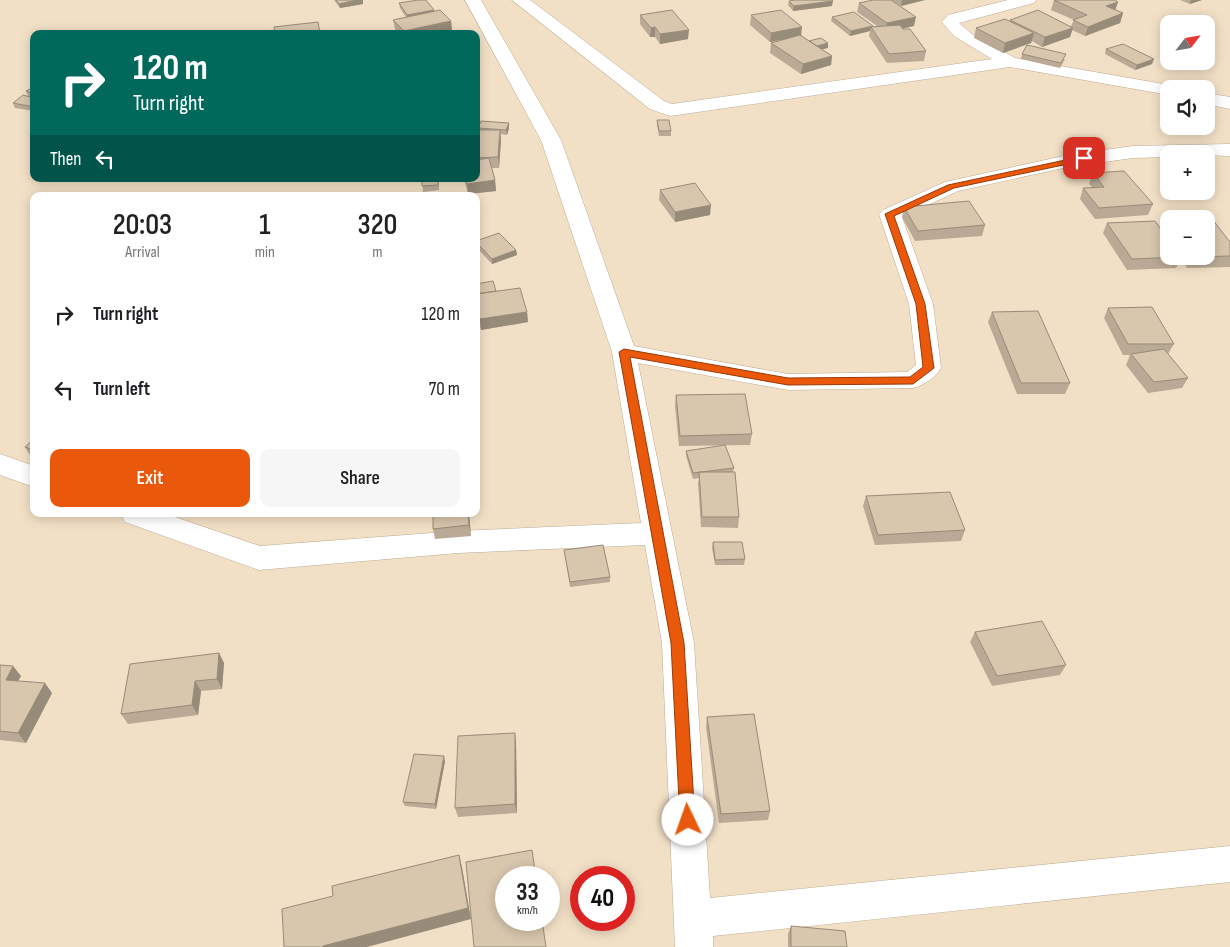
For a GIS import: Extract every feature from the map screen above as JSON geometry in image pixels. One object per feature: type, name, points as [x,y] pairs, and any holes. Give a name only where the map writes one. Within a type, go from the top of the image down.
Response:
[{"type":"street","points":[[473,0],[551,140],[624,352],[678,643],[693,933],[1230,864]]},
{"type":"street","points":[[520,0],[657,105],[670,110],[1010,62],[1083,73],[1160,88]]},
{"type":"street","points":[[1010,62],[960,33],[952,27],[950,22],[954,18],[1028,0]]},
{"type":"street","points":[[1215,100],[1230,103]]},
{"type":"street","points":[[624,352],[788,382],[913,380],[929,368],[920,304],[890,214],[952,186],[1068,160],[1133,152],[1230,150]]},
{"type":"street","points":[[0,464],[30,475]]},
{"type":"street","points":[[143,517],[259,558],[458,542],[657,533]]},
{"type":"building","points":[[336,0],[357,0],[339,4]]},
{"type":"building","points":[[426,0],[434,10],[407,15],[399,3]]},
{"type":"building","points":[[873,0],[891,0],[916,17],[887,23],[859,3]]},
{"type":"building","points":[[1054,0],[1115,0],[1118,2],[1106,6],[1123,13],[1088,27],[1073,20],[1087,15]]},
{"type":"building","points":[[789,1],[833,1],[794,6]]},
{"type":"building","points":[[440,10],[451,21],[403,30],[393,20]]},
{"type":"building","points":[[672,10],[689,30],[660,34],[655,27],[651,28],[640,15]]},
{"type":"building","points":[[781,10],[802,27],[771,33],[751,15]]},
{"type":"building","points":[[1038,10],[1073,28],[1045,37],[1010,20]]},
{"type":"building","points":[[854,12],[873,26],[851,31],[832,17]]},
{"type":"building","points":[[1005,19],[1034,33],[1005,43],[976,28]]},
{"type":"building","points":[[318,22],[319,30],[274,30],[274,27]]},
{"type":"building","points":[[900,25],[903,29],[910,29],[926,51],[889,54],[871,27]]},
{"type":"building","points":[[800,35],[832,56],[803,64],[771,43]]},
{"type":"building","points":[[821,38],[828,43],[817,46],[809,41]]},
{"type":"building","points":[[1123,44],[1154,59],[1137,65],[1106,49]]},
{"type":"building","points":[[1027,45],[1066,54],[1061,63],[1022,54]]},
{"type":"building","points":[[23,95],[30,97],[30,106],[13,103]]},
{"type":"building","points":[[657,120],[669,120],[671,131],[659,131]]},
{"type":"building","points":[[481,121],[509,123],[506,130],[480,128]]},
{"type":"building","points":[[480,130],[500,130],[498,157],[480,158]]},
{"type":"building","points":[[489,158],[495,180],[467,184],[466,182],[480,182],[480,159]]},
{"type":"building","points":[[1124,171],[1153,204],[1099,208],[1083,188],[1104,187],[1093,173]]},
{"type":"building","points":[[422,182],[438,182],[438,185],[422,186]]},
{"type":"building","points":[[695,183],[711,205],[675,212],[660,190]]},
{"type":"building","points":[[969,201],[985,225],[918,231],[904,207]]},
{"type":"building","points":[[1155,221],[1160,228],[1160,258],[1132,259],[1107,223]]},
{"type":"building","points":[[1215,223],[1230,242],[1230,256],[1215,256]]},
{"type":"building","points":[[499,233],[516,250],[492,259],[480,246],[480,240]]},
{"type":"building","points":[[493,281],[496,291],[480,293],[480,283]]},
{"type":"building","points":[[520,288],[527,312],[480,319],[480,293]]},
{"type":"building","points":[[1152,307],[1174,344],[1128,344],[1108,308]]},
{"type":"building","points":[[1038,311],[1070,383],[1021,383],[992,312]]},
{"type":"building","points":[[1164,349],[1188,378],[1154,382],[1131,354]]},
{"type":"building","points":[[745,394],[752,434],[680,436],[676,395]]},
{"type":"building","points":[[725,445],[734,468],[693,473],[686,451]]},
{"type":"building","points":[[699,472],[735,472],[739,517],[702,517]]},
{"type":"building","points":[[950,492],[965,530],[878,535],[866,496]]},
{"type":"building","points":[[433,517],[468,517],[469,525],[433,529]]},
{"type":"building","points":[[713,542],[742,542],[745,559],[715,560]]},
{"type":"building","points":[[603,545],[610,577],[570,582],[564,550]]},
{"type":"building","points":[[1042,621],[1066,665],[997,676],[975,632]]},
{"type":"building","points":[[219,653],[217,679],[195,681],[192,705],[121,714],[130,664]]},
{"type":"building","points":[[0,665],[13,666],[6,680],[45,683],[18,733],[0,731]]},
{"type":"building","points":[[754,714],[770,811],[721,814],[707,717]]},
{"type":"building","points":[[515,733],[515,804],[455,808],[458,736]]},
{"type":"building","points":[[414,754],[444,756],[435,804],[403,802]]},
{"type":"building","points":[[532,850],[534,866],[495,866],[495,931],[544,931],[546,947],[474,947],[466,862]]},
{"type":"building","points":[[459,855],[468,908],[323,947],[284,947],[282,909],[333,896],[332,886]]},
{"type":"building","points":[[791,926],[845,931],[847,947],[791,947]]},
{"type":"route","points":[[688,820],[678,643],[624,352],[788,382],[913,380],[929,368],[920,304],[890,214],[952,186],[1084,158]]}]
